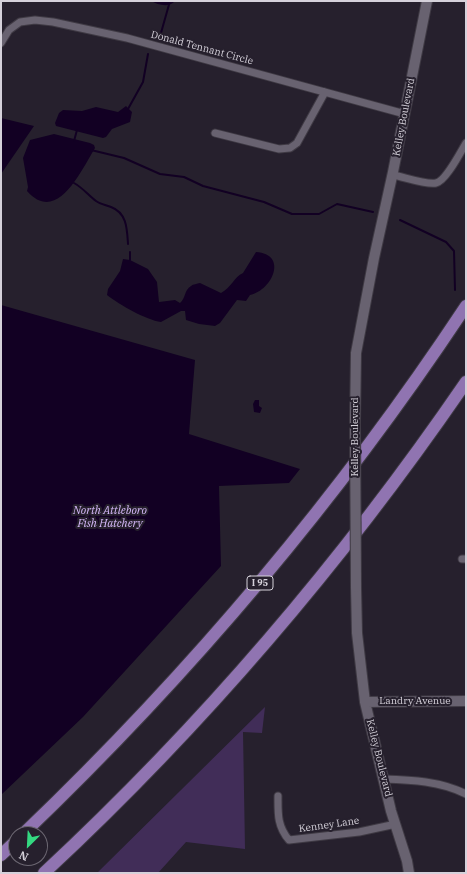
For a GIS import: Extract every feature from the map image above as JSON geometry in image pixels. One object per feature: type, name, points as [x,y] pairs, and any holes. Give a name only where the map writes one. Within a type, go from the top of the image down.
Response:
[{"type":"highway","name":"I 95","points":[[31,826],[147,709],[264,577],[361,455],[466,306]]},
{"type":"highway","points":[[54,873],[222,692],[294,609],[396,480],[466,382]]},
{"type":"highway","points":[[44,873],[126,794]]},
{"type":"main road","name":"Kelley Boulevard","points":[[409,873],[383,779],[365,702],[357,633],[355,423],[356,353],[427,1]]},
{"type":"main road","name":"Landry Avenue","points":[[365,702],[466,701]]},
{"type":"street","name":"Donald Tennant Circle","points":[[1,43],[9,30],[20,22],[35,20],[53,22],[127,38],[405,114]]},
{"type":"street","points":[[215,133],[279,149],[290,148],[300,139],[325,92]]},
{"type":"street","points":[[393,175],[433,183],[440,182],[466,143]]},
{"type":"street","points":[[383,779],[421,780],[439,784],[466,794]]},
{"type":"street","name":"Kenney Lane","points":[[278,796],[278,819],[282,833],[288,840],[359,832],[396,824]]},
{"type":"shaded area","points":[[265,707],[262,733],[243,732],[245,849],[186,842],[158,873],[97,873]]},
{"type":"water","points":[[151,1],[175,1],[170,5],[160,5]]},
{"type":"water","points":[[126,106],[132,112],[130,122],[112,129],[106,137],[103,138],[56,126],[55,123],[59,113],[63,110],[82,111],[96,107],[118,112]]},
{"type":"water","points":[[1,118],[34,126],[1,174]]},
{"type":"water","points":[[54,134],[90,143],[94,145],[95,148],[83,169],[67,191],[58,198],[48,202],[38,200],[27,191],[28,187],[23,158],[30,140]]},
{"type":"water","points":[[256,252],[266,254],[272,259],[274,272],[270,280],[258,292],[250,295],[246,301],[237,300],[220,323],[215,326],[199,324],[186,320],[185,311],[181,311],[161,322],[155,321],[133,312],[107,295],[108,289],[120,271],[123,259],[130,260],[148,269],[157,282],[159,302],[175,300],[180,303],[187,290],[194,284],[200,283],[221,293],[224,291],[237,277],[243,273]]},
{"type":"water","name":"North Attleboro Fish Hatchery","points":[[1,305],[195,360],[189,434],[300,469],[289,483],[219,486],[221,566],[83,717],[1,795]]},
{"type":"water","points":[[255,400],[259,400],[259,406],[262,408],[260,413],[254,412],[253,404]]},
{"type":"waterway","points":[[159,40],[170,1]]},
{"type":"waterway","points":[[128,109],[143,82],[148,54]]},
{"type":"waterway","points":[[74,141],[77,130]]},
{"type":"waterway","points":[[91,150],[124,158],[160,174],[184,177],[203,186],[264,202],[292,214],[319,214],[337,204],[373,212]]},
{"type":"waterway","points":[[74,183],[93,199],[120,213],[125,222],[128,244]]},
{"type":"waterway","points":[[400,220],[446,242],[454,251],[455,290]]},
{"type":"waterway","points":[[130,252],[130,260]]}]
